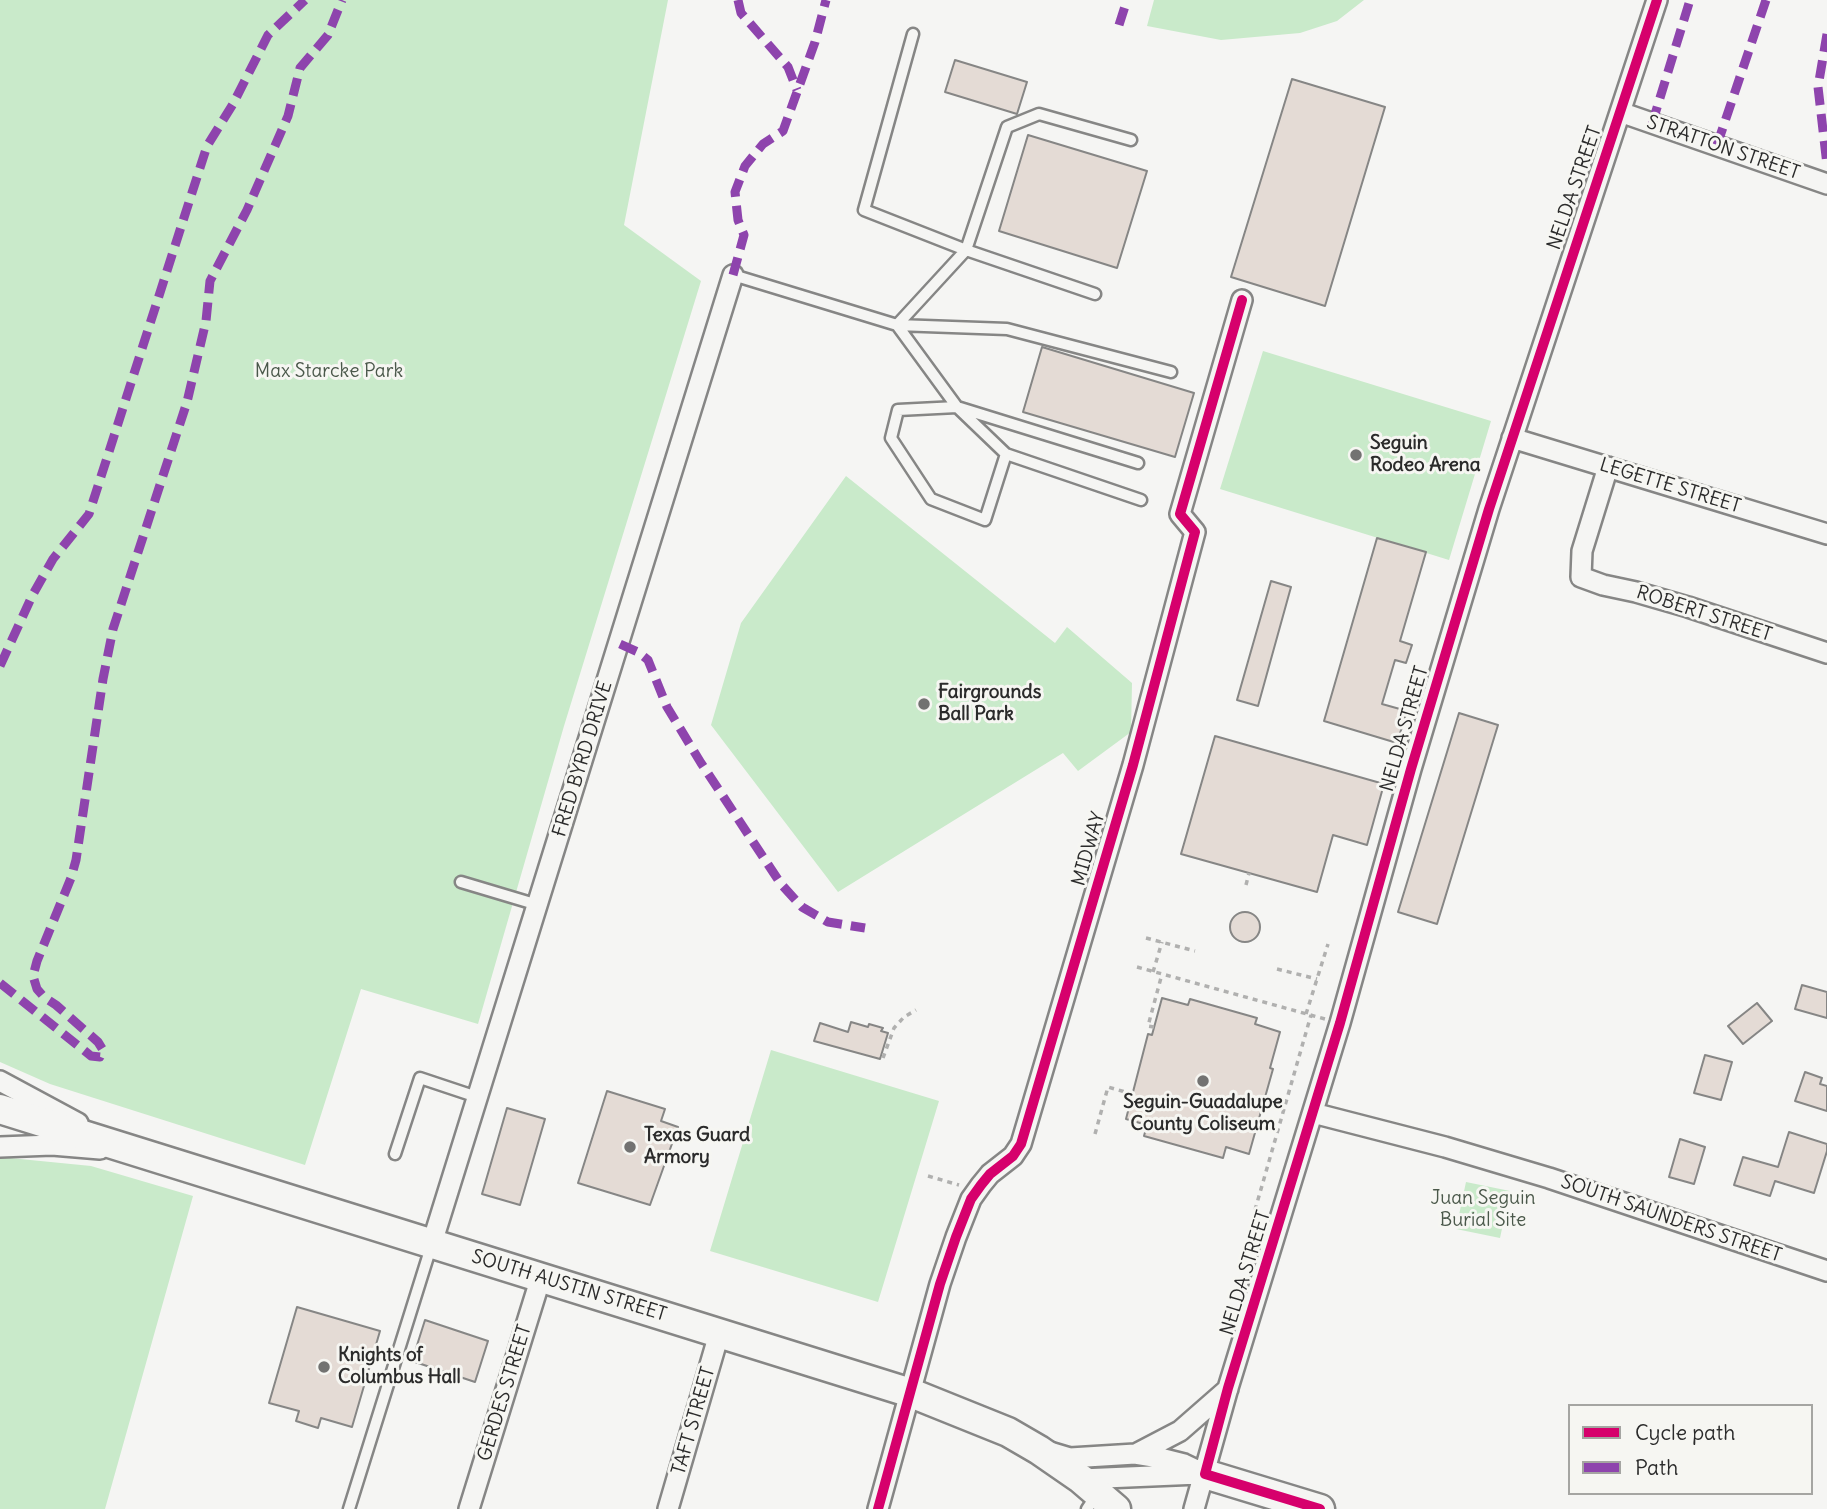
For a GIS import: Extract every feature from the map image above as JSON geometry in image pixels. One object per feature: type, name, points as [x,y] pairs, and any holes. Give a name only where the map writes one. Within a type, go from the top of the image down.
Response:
[{"type":"main road","name":"SOUTH AUSTIN STREET","points":[[0,1109],[911,1392],[1008,1432],[1039,1450],[1095,1498]]},
{"type":"main road","points":[[1205,1474],[1265,1497],[1320,1509]]},
{"type":"street","name":"NELDA STREET","points":[[1194,1509],[1228,1388],[1340,1023],[1411,769],[1512,438],[1657,0]]},
{"type":"street","name":"STRATTON STREET","points":[[1620,112],[1827,184]]},
{"type":"street","name":"FRED BYRD DRIVE","points":[[432,1243],[733,275]]},
{"type":"street","name":"MIDWAY","points":[[911,1392],[940,1284],[971,1199],[990,1174],[1013,1156],[1021,1144],[1135,756],[1192,545],[1195,532],[1180,514],[1242,300]]},
{"type":"street","name":"LEGETTE STREET","points":[[1512,438],[1827,534]]},
{"type":"street","name":"ROBERT STREET","points":[[1608,467],[1582,551],[1581,578],[1688,607],[1827,653]]},
{"type":"street","points":[[0,1081],[69,1119],[136,1150]]},
{"type":"street","name":"SOUTH SAUNDERS STREET","points":[[1313,1113],[1445,1147],[1549,1178],[1827,1271]]},
{"type":"street","points":[[0,1147],[52,1145],[136,1150]]},
{"type":"street","name":"GERDES STREET","points":[[469,1509],[541,1277]]},
{"type":"street","name":"TAFT STREET","points":[[668,1509],[719,1334]]},
{"type":"street","points":[[1135,1454],[1180,1431],[1228,1388]]},
{"type":"street","points":[[878,1509],[911,1392]]},
{"type":"street","points":[[1039,1450],[1070,1458],[1135,1454],[1184,1464],[1205,1474]]},
{"type":"street","points":[[1095,1498],[1205,1474]]},
{"type":"lane","points":[[913,34],[864,210],[966,250],[1095,294]]},
{"type":"lane","points":[[897,325],[966,250],[1007,127],[1039,114],[1131,140]]},
{"type":"lane","points":[[733,275],[897,325],[1007,328],[1171,372]]},
{"type":"lane","points":[[897,325],[957,407],[1006,454],[1141,500]]},
{"type":"lane","points":[[1006,454],[985,520],[931,499],[891,438],[898,410],[957,407],[1138,463]]},
{"type":"lane","points":[[461,882],[538,905]]},
{"type":"lane","points":[[395,1154],[420,1078],[477,1097]]},
{"type":"lane","points":[[349,1509],[432,1243]]},
{"type":"path","points":[[1246,885],[1249,873]]},
{"type":"path","points":[[1146,938],[1195,951]]},
{"type":"path","points":[[1153,972],[1162,942]]},
{"type":"path","points":[[1255,1210],[1328,944]]},
{"type":"path","points":[[1138,967],[1340,1023]]},
{"type":"path","points":[[1277,969],[1317,979]]},
{"type":"path","points":[[1154,1027],[1148,1026],[1162,974]]},
{"type":"path","points":[[883,1058],[894,1028],[904,1017],[916,1010]]},
{"type":"path","points":[[1095,1134],[1108,1087],[1132,1094]]},
{"type":"path","points":[[928,1177],[959,1185]]},
{"type":"green space","name":"Max Starcke Park","points":[[0,0],[668,0],[624,225],[701,281],[564,726],[478,1024],[361,989],[305,1165],[50,1084],[0,1062]]},
{"type":"green space","points":[[1154,0],[1364,0],[1337,21],[1300,33],[1221,40],[1147,26]]},
{"type":"green space","name":"Seguin Rodeo Arena","points":[[1263,351],[1491,421],[1449,560],[1220,489]]},
{"type":"green space","name":"Fairgrounds Ball Park","points":[[846,476],[1055,643],[1067,627],[1132,683],[1131,732],[1078,771],[1063,753],[838,892],[711,725],[741,623]]},
{"type":"green space","points":[[771,1050],[939,1101],[878,1302],[710,1251]]},
{"type":"green space","points":[[0,1157],[91,1166],[193,1196],[105,1509],[0,1509]]},
{"type":"green space","name":"Juan Seguin Burial Site","points":[[1466,1182],[1510,1191],[1500,1238],[1456,1229]]},
{"type":"building","points":[[955,60],[1027,82],[1017,114],[945,92]]},
{"type":"building","points":[[1292,79],[1385,107],[1325,306],[1231,277]]},
{"type":"building","points":[[1028,135],[1147,171],[1117,268],[999,231]]},
{"type":"building","points":[[1042,347],[1194,393],[1175,457],[1023,412]]},
{"type":"building","points":[[1377,538],[1426,552],[1400,641],[1412,645],[1406,663],[1395,660],[1382,704],[1407,711],[1397,743],[1324,721]]},
{"type":"building","points":[[1271,581],[1291,587],[1258,706],[1237,700]]},
{"type":"building","points":[[1459,713],[1498,725],[1437,924],[1398,912]]},
{"type":"building","points":[[1215,736],[1384,784],[1367,845],[1333,835],[1317,892],[1181,854]]},
{"type":"building","points":[[1245,912],[1256,916],[1260,927],[1256,938],[1245,942],[1234,938],[1230,927],[1234,916]]},
{"type":"building","points":[[1802,985],[1827,992],[1827,1018],[1795,1009]]},
{"type":"building","name":"Seguin-Guadalupe County Coliseum","points":[[1162,998],[1188,1005],[1190,999],[1257,1018],[1255,1024],[1280,1032],[1270,1068],[1273,1069],[1249,1154],[1226,1147],[1223,1158],[1144,1136],[1147,1125],[1126,1119],[1148,1034],[1152,1035]]},
{"type":"building","points":[[1757,1003],[1772,1021],[1743,1044],[1728,1026]]},
{"type":"building","points":[[851,1022],[883,1028],[881,1031],[888,1033],[880,1059],[814,1041],[820,1023],[848,1032]]},
{"type":"building","points":[[1705,1055],[1732,1062],[1721,1100],[1694,1093]]},
{"type":"building","points":[[1805,1072],[1822,1078],[1820,1084],[1827,1086],[1827,1111],[1795,1101]]},
{"type":"building","name":"Texas Guard Armory","points":[[607,1091],[665,1109],[661,1121],[678,1127],[650,1205],[578,1183]]},
{"type":"building","points":[[507,1108],[545,1119],[520,1205],[482,1194]]},
{"type":"building","points":[[1789,1132],[1827,1144],[1814,1193],[1775,1181],[1770,1196],[1734,1185],[1743,1157],[1778,1167]]},
{"type":"building","points":[[1680,1139],[1705,1147],[1694,1184],[1669,1177]]},
{"type":"building","name":"Knights of Columbus Hall","points":[[297,1307],[380,1331],[352,1427],[321,1418],[318,1428],[296,1421],[299,1411],[269,1403]]},
{"type":"building","points":[[425,1320],[488,1341],[475,1382],[412,1361]]},
{"type":"marked path","points":[[0,666],[32,596],[53,559],[89,514],[207,146],[233,104],[268,35],[305,0]]},
{"type":"marked path","points":[[0,983],[91,1056],[100,1057],[103,1050],[98,1042],[44,997],[37,989],[33,976],[76,860],[113,629],[187,402],[206,321],[210,281],[247,210],[288,116],[300,68],[328,35],[342,0]]},
{"type":"marked path","points":[[738,0],[741,13],[788,67],[797,90]]},
{"type":"marked path","points":[[733,275],[744,235],[738,220],[735,192],[745,166],[763,144],[783,131],[815,42],[826,0]]},
{"type":"marked path","points":[[1119,25],[1127,0]]},
{"type":"marked path","points":[[1652,124],[1690,0]]},
{"type":"marked path","points":[[1717,145],[1766,0]]},
{"type":"marked path","points":[[1827,34],[1818,87],[1827,165]]},
{"type":"marked path","points":[[620,644],[648,660],[667,707],[781,884],[802,907],[828,922],[865,928]]},
{"type":"cycle path","points":[[1320,1509],[1205,1474],[1228,1388],[1340,1023],[1411,769],[1489,509],[1657,0]]},
{"type":"cycle path","points":[[878,1509],[940,1284],[956,1237],[971,1199],[990,1174],[1013,1156],[1021,1144],[1133,765],[1195,532],[1180,514],[1242,300]]},
{"type":"place","name":"Seguin Rodeo Arena","points":[[1356,455]]},
{"type":"place","name":"Fairgrounds Ball Park","points":[[924,704]]},
{"type":"place","name":"Seguin-Guadalupe County Coliseum","points":[[1203,1081]]},
{"type":"place","name":"Texas Guard Armory","points":[[630,1147]]},
{"type":"place","name":"Knights of Columbus Hall","points":[[324,1367]]}]
